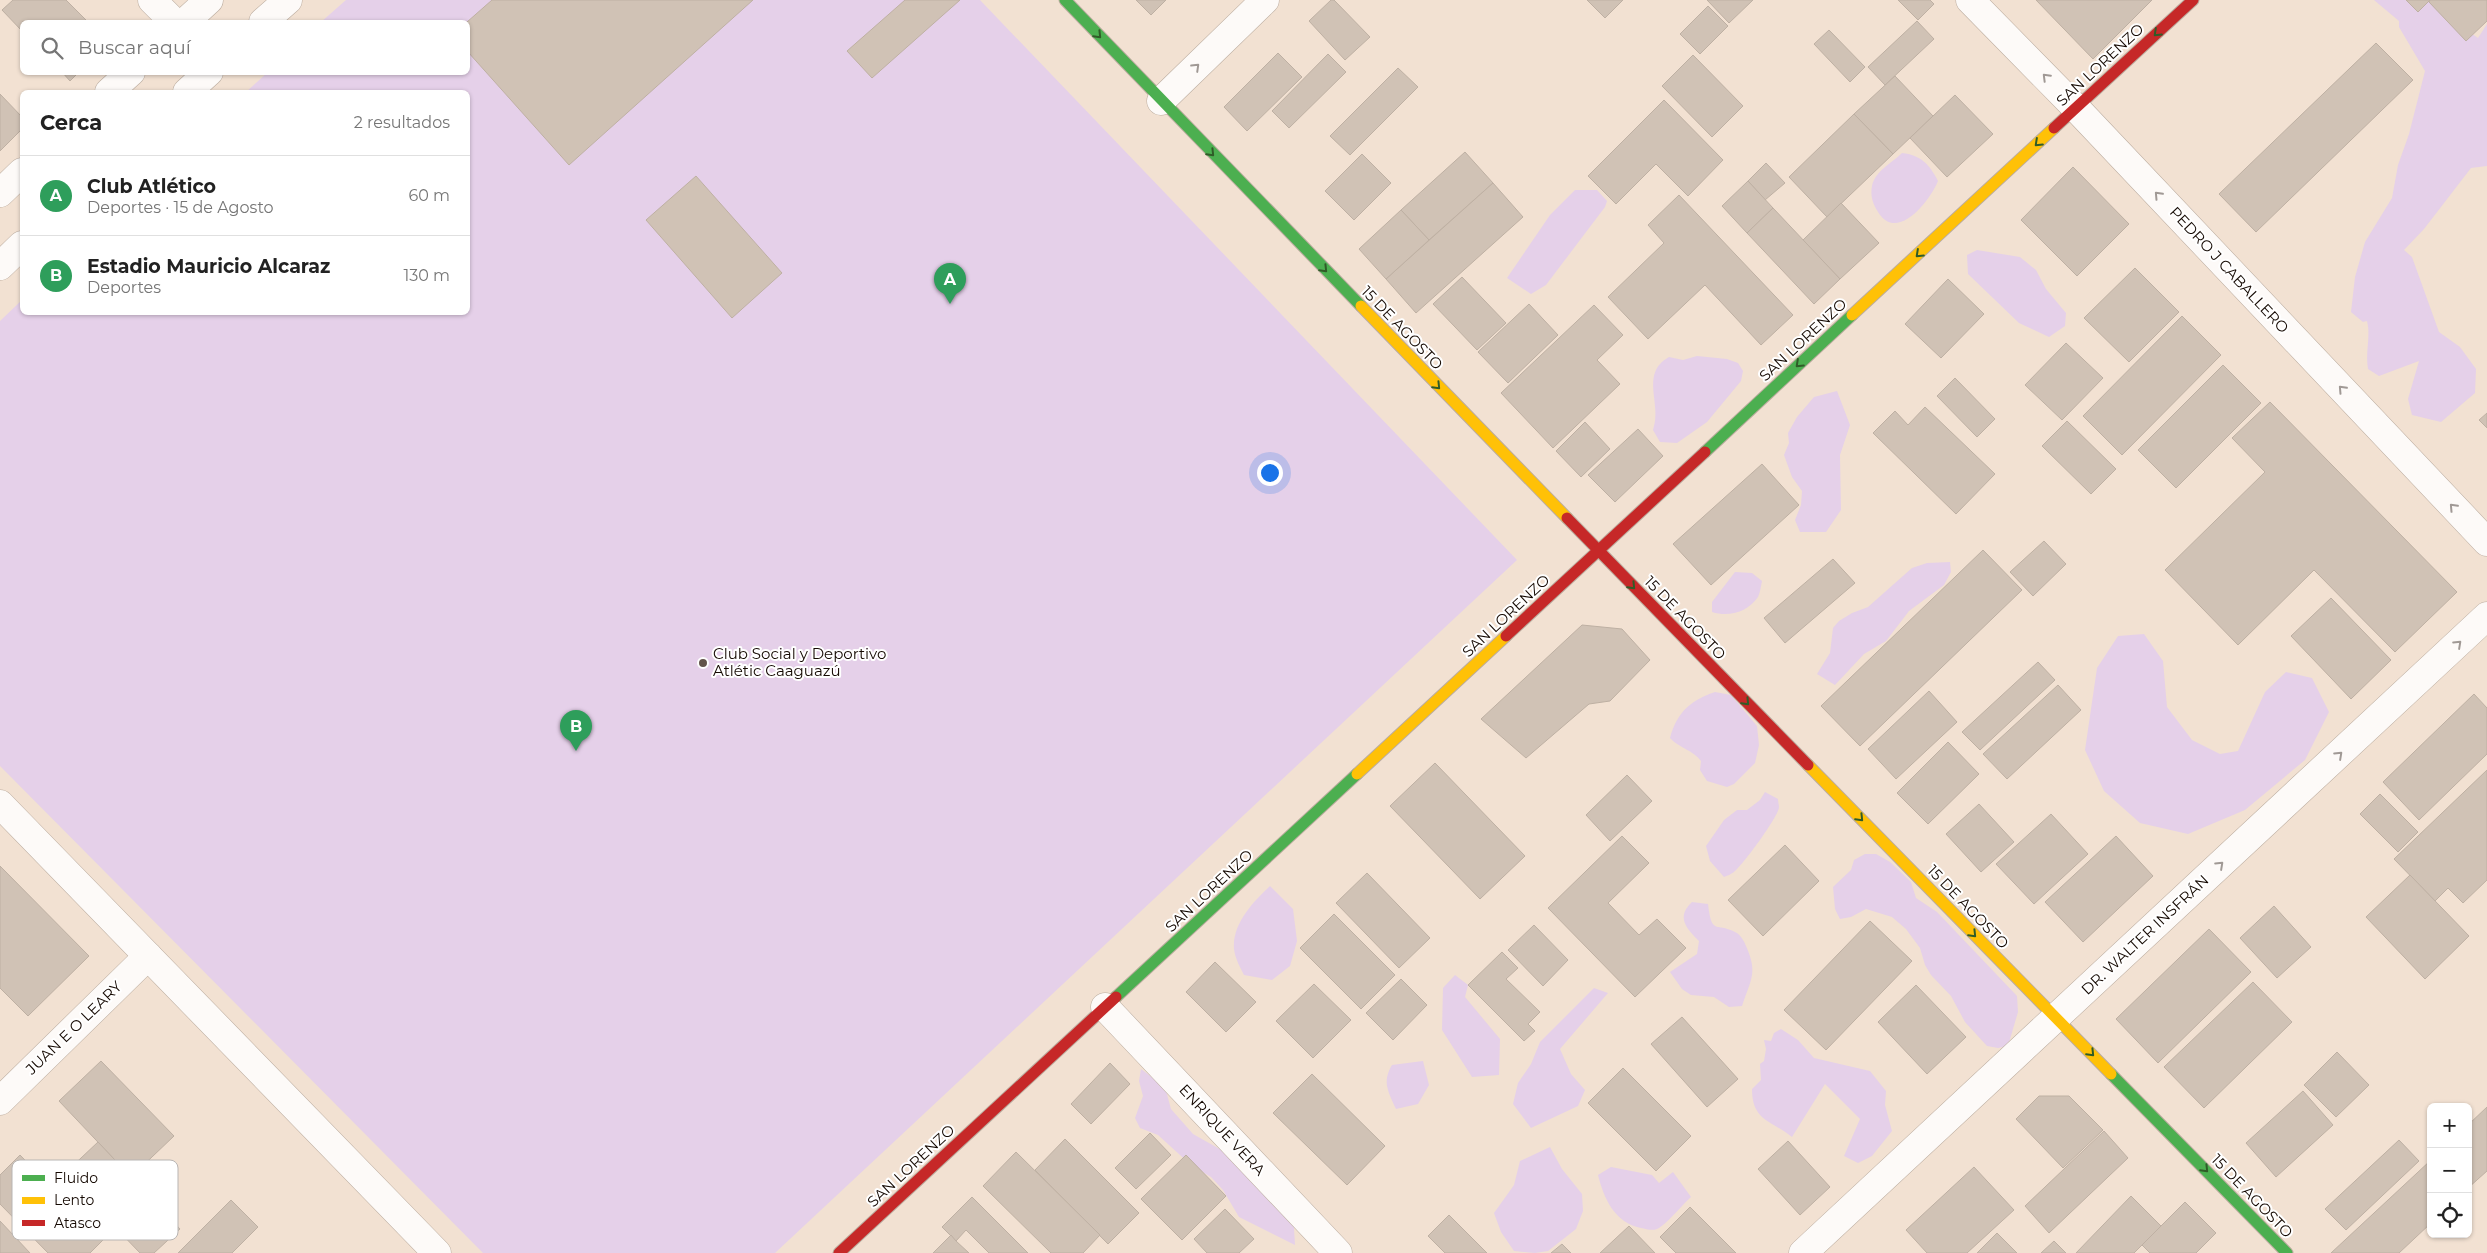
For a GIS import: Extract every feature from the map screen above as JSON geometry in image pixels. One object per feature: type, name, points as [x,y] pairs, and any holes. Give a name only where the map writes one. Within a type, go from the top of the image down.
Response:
[{"type":"street","points":[[152,0],[172,20]]},
{"type":"street","points":[[187,20],[209,0]]},
{"type":"street","points":[[265,20],[288,0]]},
{"type":"street","name":"15 DE AGOSTO","points":[[1065,0],[1598,551],[2287,1253]]},
{"type":"street","points":[[1161,101],[1265,0]]},
{"type":"street","name":"PEDRO J CABALLERO","points":[[1970,0],[2076,108],[2487,542]]},
{"type":"street","name":"SAN LORENZO","points":[[839,1253],[2193,0]]},
{"type":"street","points":[[111,90],[127,75]]},
{"type":"street","points":[[190,90],[206,75]]},
{"type":"street","points":[[0,193],[20,174]]},
{"type":"street","points":[[0,266],[20,247]]},
{"type":"street","name":"DR. WALTER INSFRÁN","points":[[1803,1253],[2487,616]]},
{"type":"street","points":[[0,804],[437,1253]]},
{"type":"street","name":"JUAN E O LEARY","points":[[0,1101],[148,956]]},
{"type":"street","name":"ENRIQUE VERA","points":[[1105,1007],[1338,1253]]},
{"type":"shaded area","name":"Club Social y Deportivo Atlétic Caaguazú","points":[[346,0],[980,0],[1517,560],[775,1253],[483,1253],[0,766],[0,321],[20,302],[20,315],[470,315],[470,90],[248,90],[265,75],[470,75],[470,20],[323,20]]},
{"type":"shaded area","points":[[2374,0],[2432,0],[2439,11],[2478,38],[2487,24],[2487,166],[2471,168],[2424,229],[2404,250],[2412,257],[2439,332],[2460,347],[2476,369],[2475,393],[2441,422],[2412,415],[2408,399],[2419,361],[2379,376],[2368,369],[2367,321],[2363,322],[2351,312],[2355,277],[2365,242],[2392,198],[2398,165],[2409,134],[2425,71],[2399,27],[2399,21]]},
{"type":"shaded area","points":[[1902,153],[1915,156],[1924,162],[1932,170],[1938,181],[1921,208],[1903,221],[1894,223],[1886,220],[1878,212],[1872,200],[1871,190],[1877,176]]},
{"type":"shaded area","points":[[1575,190],[1597,190],[1607,201],[1605,207],[1546,285],[1531,294],[1507,278],[1550,215]]},
{"type":"shaded area","points":[[1977,250],[2020,257],[2036,270],[2046,289],[2066,313],[2065,326],[2049,337],[2019,323],[1968,274],[1967,255]]},
{"type":"shaded area","points":[[1697,356],[1727,359],[1738,363],[1743,371],[1741,381],[1707,422],[1677,443],[1660,442],[1653,430],[1656,410],[1653,381],[1655,372],[1660,364],[1669,357],[1683,360]]},
{"type":"shaded area","points":[[1837,391],[1850,425],[1840,455],[1841,510],[1826,532],[1800,532],[1795,520],[1801,505],[1802,491],[1792,477],[1784,455],[1789,443],[1788,433],[1797,417],[1814,397]]},
{"type":"shaded area","points":[[1950,562],[1951,572],[1944,585],[1909,611],[1886,641],[1864,654],[1835,685],[1817,674],[1830,653],[1833,628],[1839,621],[1852,613],[1868,607],[1912,568],[1927,563]]},
{"type":"shaded area","points":[[1735,572],[1752,573],[1762,581],[1758,597],[1748,607],[1731,614],[1712,612],[1712,602]]},
{"type":"shaded area","points":[[2144,634],[2163,661],[2167,707],[2192,740],[2220,754],[2238,751],[2265,692],[2286,672],[2312,678],[2329,712],[2305,760],[2245,810],[2188,834],[2140,823],[2104,791],[2085,750],[2097,668],[2118,636]]},
{"type":"shaded area","points":[[1715,692],[1731,695],[1757,726],[1759,745],[1755,763],[1734,784],[1727,787],[1707,781],[1700,770],[1701,761],[1698,757],[1670,738],[1677,721],[1686,708],[1706,695]]},
{"type":"shaded area","points":[[1765,792],[1778,799],[1779,807],[1777,812],[1767,830],[1744,861],[1734,872],[1724,877],[1710,861],[1706,846],[1724,820],[1737,810],[1747,810],[1760,800]]},
{"type":"shaded area","points":[[1865,854],[1876,854],[1890,862],[1911,882],[1916,898],[1937,912],[2017,996],[2018,1012],[2008,1046],[1998,1048],[1987,1046],[1965,1022],[1951,996],[1931,975],[1925,965],[1920,948],[1906,929],[1892,917],[1866,909],[1851,917],[1840,919],[1835,909],[1833,887],[1851,870],[1854,860]]},
{"type":"shaded area","points":[[1270,886],[1293,909],[1297,941],[1290,966],[1272,980],[1244,975],[1234,949],[1236,931],[1240,922],[1251,906]]},
{"type":"shaded area","points":[[1692,902],[1708,904],[1713,925],[1737,933],[1745,944],[1752,963],[1752,976],[1742,1006],[1729,1007],[1714,997],[1691,995],[1682,989],[1670,972],[1697,954],[1699,941],[1690,932],[1684,918],[1687,907]]},
{"type":"shaded area","points":[[1455,975],[1468,985],[1465,997],[1500,1039],[1499,1075],[1472,1077],[1442,1030],[1443,988]]},
{"type":"shaded area","points":[[1594,988],[1608,993],[1560,1049],[1571,1074],[1585,1090],[1578,1106],[1531,1128],[1513,1104],[1518,1083],[1531,1064],[1540,1042]]},
{"type":"shaded area","points":[[1781,1029],[1798,1040],[1814,1058],[1870,1071],[1886,1091],[1885,1105],[1892,1131],[1872,1156],[1858,1163],[1844,1156],[1860,1119],[1825,1084],[1792,1137],[1759,1114],[1755,1108],[1752,1089],[1761,1080],[1760,1064],[1764,1061],[1766,1049],[1764,1040],[1771,1041],[1774,1033]]},
{"type":"shaded area","points":[[1423,1061],[1429,1085],[1418,1104],[1396,1109],[1387,1087],[1387,1077],[1392,1065]]},
{"type":"shaded area","points":[[1141,1069],[1165,1087],[1171,1109],[1193,1134],[1241,1161],[1293,1212],[1295,1245],[1239,1217],[1223,1190],[1211,1177],[1191,1165],[1158,1135],[1140,1128],[1135,1118],[1143,1096],[1139,1081]]},
{"type":"shaded area","points":[[1550,1147],[1562,1169],[1582,1194],[1583,1211],[1576,1229],[1548,1251],[1535,1253],[1514,1251],[1501,1232],[1494,1213],[1514,1185],[1520,1161]]},
{"type":"shaded area","points":[[1611,1167],[1652,1175],[1659,1183],[1673,1172],[1691,1197],[1657,1229],[1649,1230],[1632,1225],[1624,1221],[1612,1209],[1604,1193],[1598,1175]]},
{"type":"building","points":[[13,0],[66,0],[86,20],[20,20],[20,29],[2,10]]},
{"type":"building","points":[[492,0],[753,0],[569,165],[470,54],[469,20]]},
{"type":"building","points":[[905,0],[960,0],[872,78],[847,51]]},
{"type":"building","points":[[1136,0],[1166,0],[1151,15]]},
{"type":"building","points":[[1331,0],[1334,0],[1370,37],[1345,60],[1309,21]]},
{"type":"building","points":[[1587,0],[1623,0],[1605,18]]},
{"type":"building","points":[[1707,0],[1753,0],[1729,23]]},
{"type":"building","points":[[1898,0],[1930,0],[1934,4],[1918,20]]},
{"type":"building","points":[[2036,0],[2152,0],[2093,59]]},
{"type":"building","points":[[2406,0],[2430,0],[2418,12]]},
{"type":"building","points":[[2430,0],[2487,0],[2487,21],[2466,41],[2429,2]]},
{"type":"building","points":[[1708,6],[1728,26],[1700,54],[1680,34]]},
{"type":"building","points":[[1917,21],[1934,39],[1885,85],[1868,67]]},
{"type":"building","points":[[1829,30],[1865,67],[1850,82],[1814,44]]},
{"type":"building","points":[[2376,43],[2413,80],[2256,232],[2219,194]]},
{"type":"building","points":[[1278,53],[1302,77],[1247,131],[1224,107]]},
{"type":"building","points":[[1328,54],[1346,72],[1289,128],[1272,111]]},
{"type":"building","points":[[1693,55],[1743,106],[1712,137],[1662,86]]},
{"type":"building","points":[[1398,68],[1418,87],[1350,155],[1330,136]]},
{"type":"building","points":[[65,75],[76,75],[70,81]]},
{"type":"building","points":[[1895,76],[1933,116],[1893,154],[1854,114]]},
{"type":"building","points":[[0,94],[20,115],[20,131],[0,151]]},
{"type":"building","points":[[1955,95],[1993,134],[1947,177],[1910,138]]},
{"type":"building","points":[[1664,100],[1723,160],[1688,196],[1656,164],[1616,204],[1588,176]]},
{"type":"building","points":[[1854,114],[1893,154],[1827,217],[1789,177]]},
{"type":"building","points":[[1465,152],[1493,183],[1429,240],[1401,210]]},
{"type":"building","points":[[1362,154],[1391,183],[1354,220],[1325,191]]},
{"type":"building","points":[[1766,163],[1785,183],[1765,200],[1748,181]]},
{"type":"building","points":[[2073,167],[2129,224],[2077,276],[2021,220]]},
{"type":"building","points":[[696,176],[782,273],[732,318],[646,220]]},
{"type":"building","points":[[1748,181],[1773,208],[1747,233],[1722,206]]},
{"type":"building","points":[[1493,183],[1523,217],[1416,313],[1386,279]]},
{"type":"building","points":[[1679,195],[1793,315],[1761,345],[1705,285],[1648,339],[1608,297],[1664,243],[1648,225]]},
{"type":"building","points":[[1841,203],[1879,243],[1840,279],[1803,240]]},
{"type":"building","points":[[1773,208],[1840,279],[1814,304],[1747,233]]},
{"type":"building","points":[[1401,210],[1429,240],[1386,279],[1359,249]]},
{"type":"building","points":[[2135,268],[2179,312],[2129,362],[2084,318]]},
{"type":"building","points":[[1462,277],[1506,323],[1477,350],[1433,304]]},
{"type":"building","points":[[1948,279],[1984,314],[1941,358],[1905,324]]},
{"type":"building","points":[[1529,304],[1558,335],[1508,383],[1478,352]]},
{"type":"building","points":[[1594,305],[1623,335],[1597,360],[1620,384],[1553,448],[1501,393]]},
{"type":"building","points":[[2182,316],[2221,355],[2122,455],[2083,416]]},
{"type":"building","points":[[2066,343],[2103,378],[2062,420],[2025,385]]},
{"type":"building","points":[[2223,365],[2261,403],[2176,488],[2138,450]]},
{"type":"building","points":[[1955,378],[1995,419],[1977,437],[1937,396]]},
{"type":"building","points":[[2270,402],[2457,592],[2395,652],[2314,570],[2238,645],[2165,570],[2265,472],[2232,438]]},
{"type":"building","points":[[1925,407],[1995,474],[1956,514],[1873,433],[1895,411],[1908,425]]},
{"type":"building","points":[[2487,413],[2487,428],[2479,420]]},
{"type":"building","points":[[2067,421],[2116,469],[2091,494],[2042,446]]},
{"type":"building","points":[[1585,422],[1610,449],[1581,477],[1556,451]]},
{"type":"building","points":[[1638,429],[1663,456],[1615,502],[1588,475]]},
{"type":"building","points":[[1762,464],[1799,505],[1711,585],[1673,544]]},
{"type":"building","points":[[2044,541],[2066,564],[2033,596],[2010,572]]},
{"type":"building","points":[[1983,550],[2022,590],[1860,746],[1821,706]]},
{"type":"building","points":[[1833,559],[1855,583],[1785,643],[1764,618]]},
{"type":"building","points":[[2331,598],[2391,660],[2351,699],[2291,636]]},
{"type":"building","points":[[1582,625],[1622,629],[1650,660],[1610,701],[1589,704],[1526,758],[1481,719]]},
{"type":"building","points":[[2038,662],[2055,680],[1980,750],[1962,732]]},
{"type":"building","points":[[2058,685],[2081,710],[2007,779],[1983,754]]},
{"type":"building","points":[[1929,691],[1957,722],[1896,779],[1868,749]]},
{"type":"building","points":[[2474,694],[2487,708],[2487,754],[2419,820],[2383,782]]},
{"type":"building","points":[[1948,742],[1979,774],[1928,824],[1897,793]]},
{"type":"building","points":[[1435,763],[1525,856],[1480,899],[1390,806]]},
{"type":"building","points":[[2487,770],[2487,880],[2463,903],[2448,888],[2435,901],[2394,859]]},
{"type":"building","points":[[1627,775],[1652,801],[1610,841],[1586,815]]},
{"type":"building","points":[[2380,794],[2418,832],[2398,852],[2360,814]]},
{"type":"building","points":[[1979,804],[2014,842],[1981,872],[1946,834]]},
{"type":"building","points":[[2051,814],[2088,854],[2034,904],[1996,864]]},
{"type":"building","points":[[1622,836],[1649,863],[1608,903],[1639,935],[1657,919],[1686,948],[1635,997],[1548,908]]},
{"type":"building","points":[[2116,836],[2153,876],[2083,942],[2045,902]]},
{"type":"building","points":[[1785,845],[1819,881],[1763,936],[1728,900]]},
{"type":"building","points":[[0,866],[89,956],[28,1016],[0,988]]},
{"type":"building","points":[[1367,873],[1430,938],[1399,968],[1336,903]]},
{"type":"building","points":[[2410,875],[2469,936],[2425,979],[2366,917]]},
{"type":"building","points":[[2274,906],[2311,947],[2277,978],[2240,938]]},
{"type":"building","points":[[1334,914],[1395,975],[1361,1009],[1300,948]]},
{"type":"building","points":[[1870,921],[1912,961],[1826,1050],[1784,1010]]},
{"type":"building","points":[[1534,925],[1568,960],[1543,986],[1508,950]]},
{"type":"building","points":[[2209,929],[2251,972],[2158,1063],[2116,1019]]},
{"type":"building","points":[[1502,952],[1518,968],[1506,979],[1540,1012],[1528,1024],[1535,1031],[1524,1041],[1468,985]]},
{"type":"building","points":[[1215,962],[1256,1002],[1226,1032],[1186,992]]},
{"type":"building","points":[[1401,979],[1427,1005],[1393,1040],[1366,1013]]},
{"type":"building","points":[[2253,982],[2292,1022],[2204,1108],[2164,1067]]},
{"type":"building","points":[[1314,984],[1351,1020],[1313,1058],[1276,1021]]},
{"type":"building","points":[[1916,985],[1966,1037],[1927,1074],[1878,1022]]},
{"type":"building","points":[[1682,1017],[1738,1079],[1707,1107],[1651,1044]]},
{"type":"building","points":[[2337,1052],[2369,1085],[2336,1117],[2304,1085]]},
{"type":"building","points":[[101,1061],[174,1136],[149,1160],[115,1160],[59,1101]]},
{"type":"building","points":[[1110,1063],[1130,1084],[1091,1124],[1071,1104]]},
{"type":"building","points":[[1623,1068],[1691,1136],[1656,1171],[1588,1103]]},
{"type":"building","points":[[1312,1074],[1385,1146],[1347,1185],[1273,1113]]},
{"type":"building","points":[[2303,1091],[2333,1125],[2276,1177],[2246,1143]]},
{"type":"building","points":[[2039,1096],[2069,1096],[2103,1130],[2063,1168],[2016,1119]]},
{"type":"building","points":[[2487,1107],[2487,1171],[2472,1184],[2472,1148],[2472,1121]]},
{"type":"building","points":[[2104,1131],[2128,1158],[2049,1233],[2025,1206]]},
{"type":"building","points":[[1150,1133],[1171,1155],[1136,1189],[1115,1168]]},
{"type":"building","points":[[1065,1139],[1139,1213],[1108,1244],[1035,1170]]},
{"type":"building","points":[[2399,1140],[2419,1161],[2346,1230],[2325,1209]]},
{"type":"building","points":[[1788,1141],[1830,1187],[1800,1215],[1758,1169]]},
{"type":"building","points":[[98,1142],[115,1160],[79,1160]]},
{"type":"building","points":[[1016,1152],[1100,1235],[1083,1253],[1051,1253],[983,1186]]},
{"type":"building","points":[[20,1155],[25,1160],[15,1160]]},
{"type":"building","points":[[1186,1155],[1226,1196],[1182,1240],[1141,1199]]},
{"type":"building","points":[[12,1163],[12,1216],[0,1204],[0,1175]]},
{"type":"building","points":[[2427,1164],[2427,1227],[2399,1253],[2331,1253]]},
{"type":"building","points":[[1974,1167],[2014,1210],[1967,1253],[1927,1253],[1906,1230]]},
{"type":"building","points":[[2131,1196],[2161,1226],[2134,1253],[2076,1253]]},
{"type":"building","points":[[972,1197],[1028,1253],[989,1253],[966,1230],[956,1241],[942,1227]]},
{"type":"building","points":[[231,1200],[258,1227],[232,1253],[178,1253]]},
{"type":"building","points":[[2185,1202],[2216,1233],[2196,1253],[2150,1253],[2142,1245]]},
{"type":"building","points":[[1690,1207],[1736,1253],[1676,1253],[1660,1237]]},
{"type":"building","points":[[1225,1209],[1254,1239],[1239,1253],[1207,1253],[1194,1239]]},
{"type":"building","points":[[1449,1215],[1487,1253],[1445,1253],[1428,1236]]},
{"type":"building","points":[[0,1221],[12,1234],[12,1240],[18,1240],[30,1253],[0,1253]]},
{"type":"building","points":[[1629,1226],[1655,1253],[1600,1253]]},
{"type":"building","points":[[1997,1233],[2017,1253],[1977,1253]]},
{"type":"building","points":[[951,1235],[969,1253],[933,1253]]},
{"type":"building","points":[[35,1240],[103,1240],[90,1253],[48,1253]]},
{"type":"building","points":[[127,1240],[168,1240],[154,1253],[140,1253]]},
{"type":"building","points":[[2054,1241],[2066,1253],[2041,1253]]},
{"type":"building","points":[[1562,1244],[1571,1253],[1551,1253]]},
{"type":"traffic: fast","points":[[1065,0],[1361,306]]},
{"type":"traffic: fast","points":[[1705,452],[1852,315]]},
{"type":"traffic: fast","points":[[1116,997],[1357,774]]},
{"type":"traffic: fast","points":[[2111,1074],[2287,1253]]},
{"type":"traffic: slow","points":[[1852,315],[2054,128]]},
{"type":"traffic: slow","points":[[1361,306],[1567,518]]},
{"type":"traffic: slow","points":[[1357,774],[1506,636]]},
{"type":"traffic: slow","points":[[1808,765],[2111,1074]]},
{"type":"traffic: jam","points":[[2054,128],[2193,0]]},
{"type":"traffic: jam","points":[[1506,636],[1705,452]]},
{"type":"traffic: jam","points":[[1567,518],[1808,765]]},
{"type":"traffic: jam","points":[[839,1253],[1116,997]]},
{"type":"place","name":"Club Atlético","points":[[950,304]]},
{"type":"place","name":"Club Social y Deportivo Atlétic Caaguazú","points":[[703,663]]},
{"type":"place","name":"Estadio Mauricio Alcaraz","points":[[576,751]]}]
